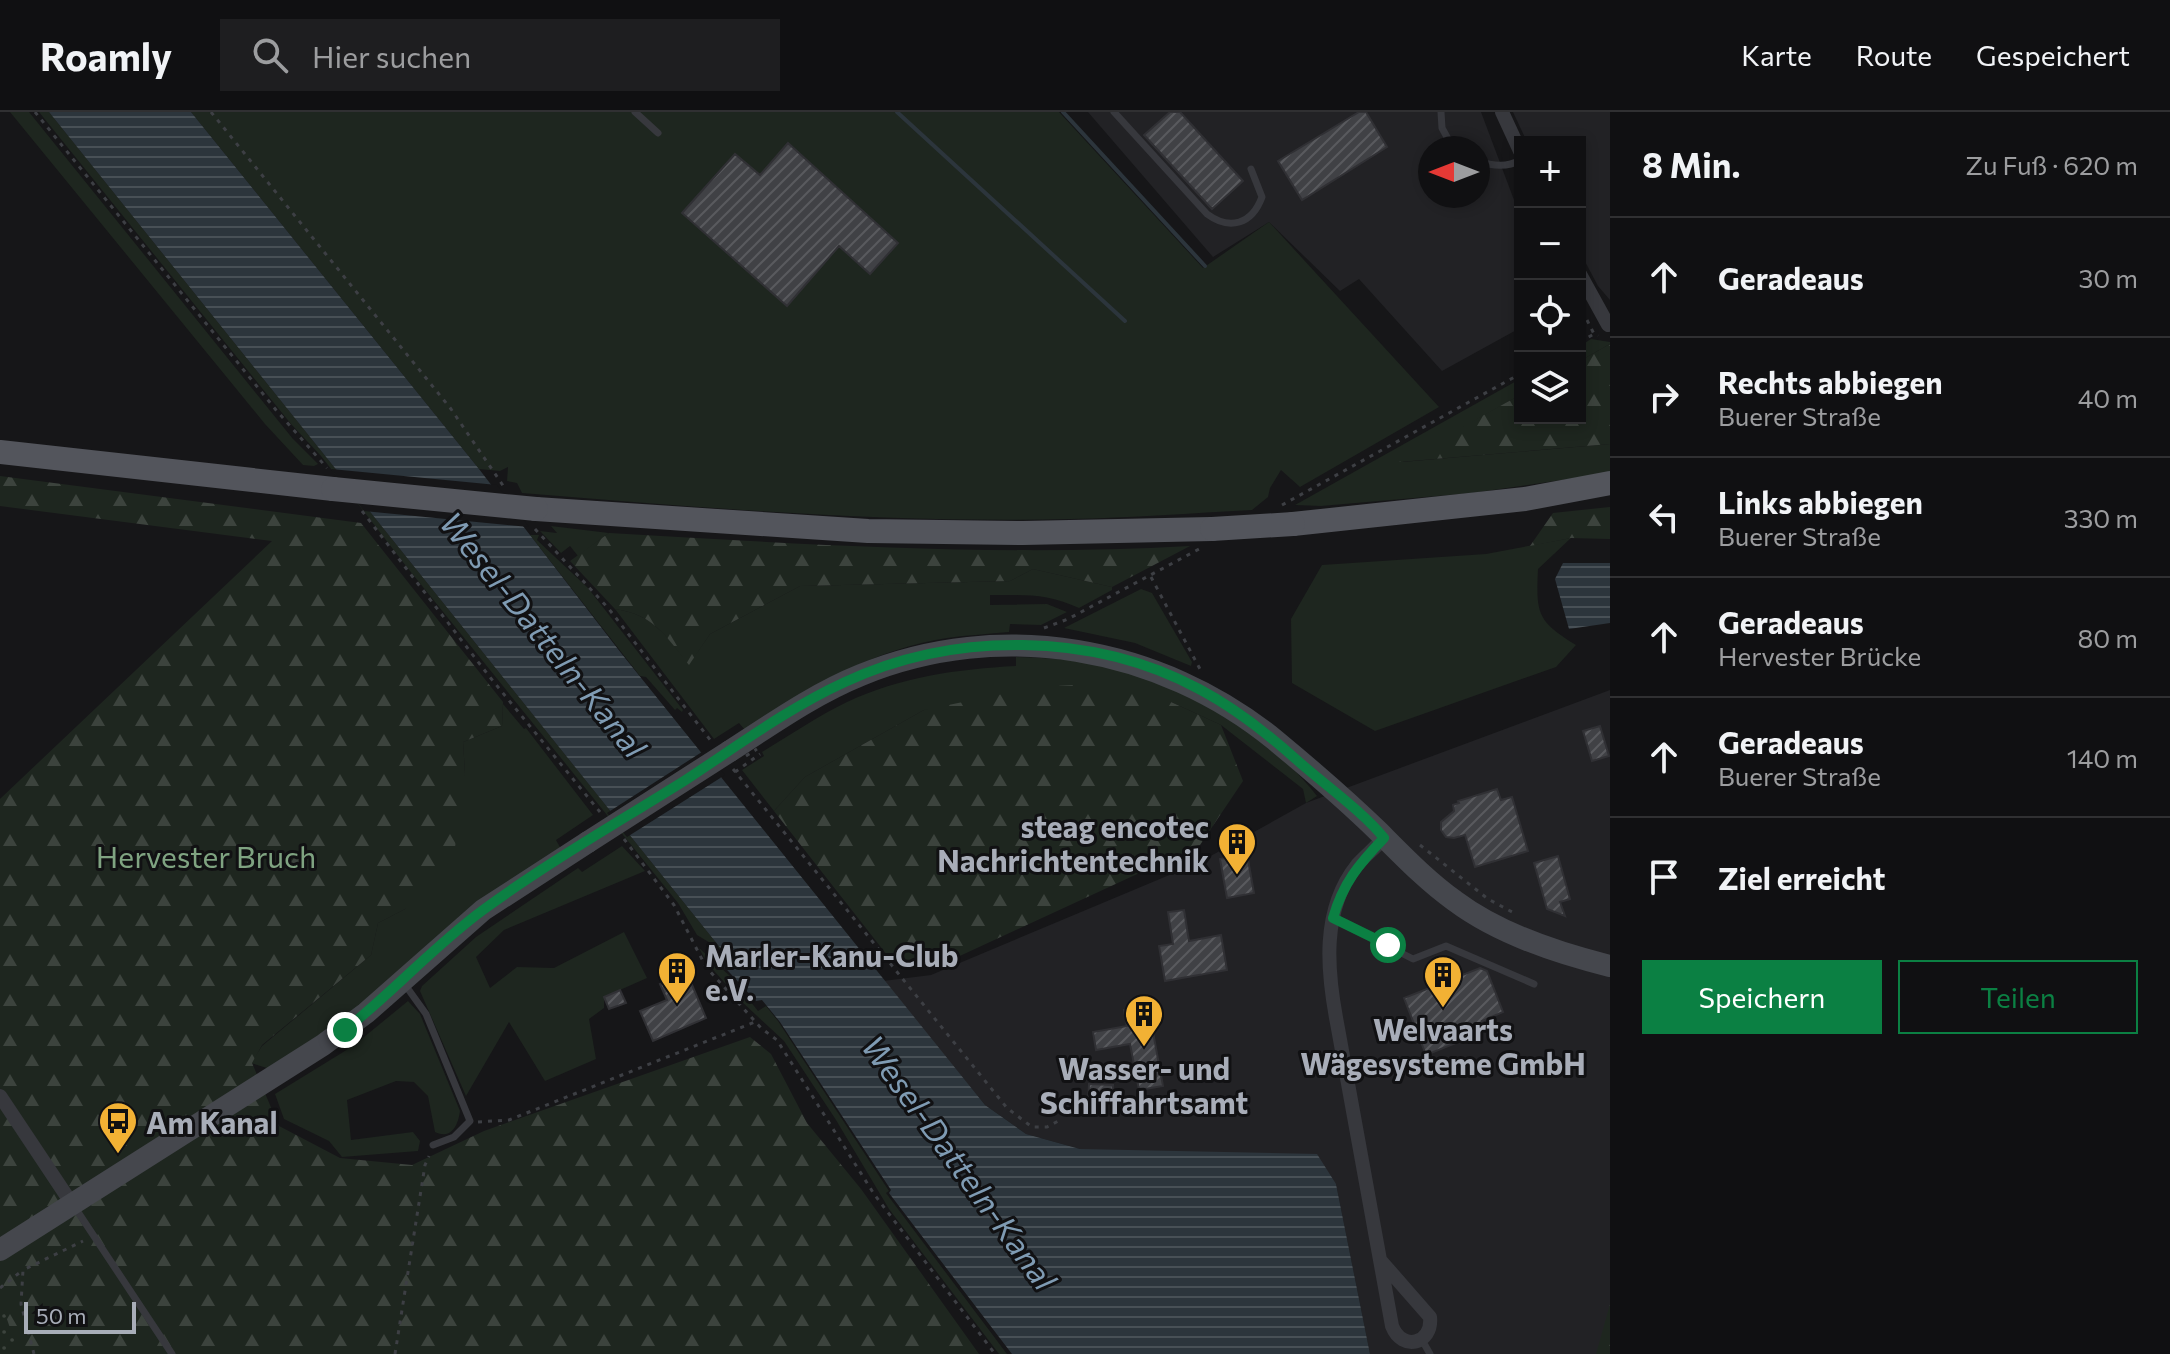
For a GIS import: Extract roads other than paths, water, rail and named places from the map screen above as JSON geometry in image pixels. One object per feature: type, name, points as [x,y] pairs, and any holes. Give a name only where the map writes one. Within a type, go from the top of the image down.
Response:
[{"type":"main road","points":[[0,452],[331,480],[535,518],[868,531],[1208,538],[1287,515],[1525,499],[1610,483]]},
{"type":"street","points":[[1502,112],[1514,138]]},
{"type":"street","points":[[1583,280],[1609,325]]},
{"type":"street","points":[[0,1250],[303,1059],[366,1013],[483,910],[724,752],[824,693],[923,655],[1022,645],[1076,650],[1144,666],[1200,690],[1274,740],[1455,901],[1475,914],[1541,945],[1610,966]]},
{"type":"street","points":[[1381,1261],[1427,1311],[1430,1330],[1422,1340],[1410,1343],[1394,1333],[1330,982],[1328,958],[1333,918],[1345,888],[1357,865],[1384,838]]},
{"type":"street","points":[[0,1096],[72,1204]]},
{"type":"lane","points":[[635,112],[658,133]]},
{"type":"lane","points":[[1114,112],[1207,214],[1219,223],[1233,224],[1257,209],[1262,197],[1251,169]]},
{"type":"lane","points":[[1441,112],[1442,128],[1446,136]]},
{"type":"lane","points":[[1490,165],[1514,164]]},
{"type":"lane","points":[[1333,918],[1413,959],[1446,946],[1534,984]]},
{"type":"lane","points":[[402,981],[426,1014],[470,1121],[454,1137],[433,1145]]},
{"type":"lane","points":[[72,1204],[172,1354]]},
{"type":"lane","points":[[1422,1340],[1430,1354]]},
{"type":"water","name":"Wesel-Datteln-Kanal","points":[[49,112],[191,112],[985,1105],[1026,1134],[1080,1149],[1317,1154],[1336,1184],[1370,1354],[1012,1354],[889,1193],[891,1190],[780,1022],[762,1000],[756,1001],[716,958],[722,950]]},
{"type":"water","points":[[1563,563],[1610,563],[1610,623],[1569,629],[1555,579]]},
{"type":"waterway","points":[[897,112],[1125,321]]},
{"type":"waterway","points":[[1063,112],[1205,266]]},
{"type":"place","name":"steag encotec Nachrichtentechnik","points":[[1237,876]]},
{"type":"place","name":"Marler-Kanu-Club e.V.","points":[[677,1005]]},
{"type":"place","name":"Welvaarts Wägesysteme GmbH","points":[[1443,1009]]},
{"type":"place","name":"Wasser- und Schiffahrtsamt","points":[[1144,1048]]},
{"type":"place","name":"Am Kanal","points":[[118,1155]]},
{"type":"park label","name":"Hervester Bruch","points":[[206,855]]}]
